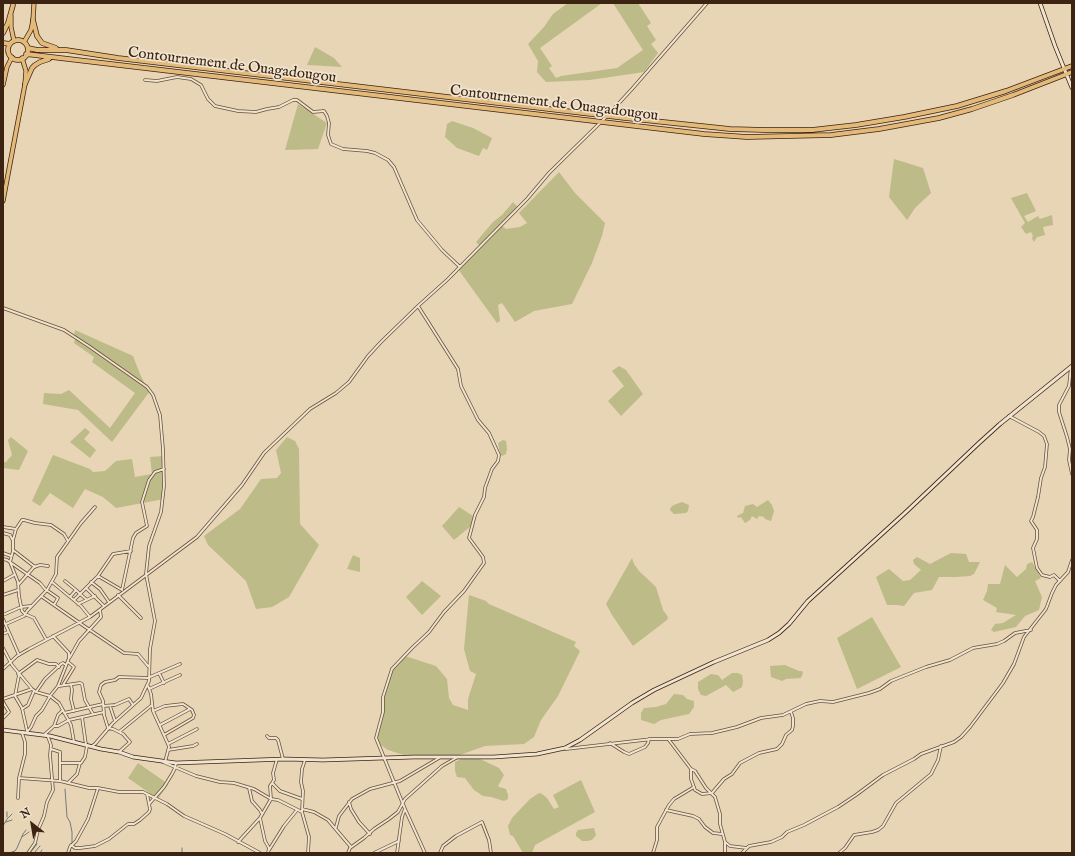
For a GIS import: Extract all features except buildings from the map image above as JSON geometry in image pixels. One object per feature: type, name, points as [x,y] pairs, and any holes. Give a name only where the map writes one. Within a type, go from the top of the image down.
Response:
[{"type":"highway","points":[[3,33],[8,24],[13,4]]},
{"type":"highway","points":[[33,20],[37,36],[42,43],[66,50]]},
{"type":"highway","points":[[3,44],[10,44],[19,40],[24,42],[28,48],[26,54],[22,58],[17,59],[12,57],[9,52],[10,44]]},
{"type":"highway","name":"Contournement de Ouagadougou","points":[[28,48],[37,50],[66,50],[118,58],[607,116],[730,129],[812,130],[856,125],[904,117],[957,106],[1006,91],[1072,66]]},
{"type":"highway","points":[[3,52],[9,52]]},
{"type":"highway","name":"Contournement de Ouagadougou","points":[[26,54],[56,59],[269,82],[704,134],[747,137],[831,134],[880,129],[939,118],[972,109],[1013,95],[1072,72]]},
{"type":"highway","points":[[26,84],[32,68],[35,65],[45,60],[56,59]]},
{"type":"main road","points":[[24,42],[31,30],[34,3]]},
{"type":"main road","points":[[13,4],[11,27],[14,41]]},
{"type":"main road","points":[[3,85],[3,78],[12,57]]},
{"type":"main road","points":[[3,201],[26,84],[26,71],[22,58]]},
{"type":"street","points":[[3,669],[19,655],[46,639],[90,617],[197,537],[242,485],[264,453],[310,409],[336,393],[349,382],[368,356],[460,267],[527,199],[549,173],[632,90],[708,3]]},
{"type":"street","points":[[1040,3],[1054,46],[1065,68],[1072,88]]},
{"type":"street","points":[[145,80],[157,81],[178,77],[191,79],[201,85],[208,99],[215,106],[238,111],[256,112],[279,107],[293,100],[297,100],[313,112],[324,111],[329,123],[328,135],[331,144],[343,149],[375,153],[388,160],[394,167],[417,220],[437,244],[460,267]]},
{"type":"street","points":[[418,306],[458,369],[461,386],[478,420],[489,433],[499,455],[498,461],[492,468],[485,488],[484,497],[475,515],[469,538],[483,558],[484,563],[464,591],[444,612],[429,632],[392,669],[383,698],[383,712],[376,738],[425,853]]},
{"type":"street","points":[[3,308],[68,333],[149,389],[160,415],[164,486],[163,500],[158,522],[149,546],[146,574],[155,621],[148,686],[141,698],[115,721],[92,746]]},
{"type":"street","points":[[565,748],[580,740],[632,703],[654,690],[714,662],[768,640],[779,633],[789,624],[808,601],[1009,416],[1072,367]]},
{"type":"street","points":[[1072,367],[1069,386],[1059,405],[1070,449],[1068,460],[1072,474]]},
{"type":"street","points":[[1009,416],[1039,432],[1044,436],[1048,444],[1045,467],[1041,478],[1038,497],[1033,517],[1030,521],[1037,530],[1037,539],[1033,548],[1035,564],[1040,573],[1050,577],[1054,575],[1060,581]]},
{"type":"street","points":[[123,591],[135,535],[147,526],[142,501],[150,480],[156,472],[164,469]]},
{"type":"street","points":[[6,624],[23,617],[47,590],[56,574],[57,557],[81,522],[95,507]]},
{"type":"street","points":[[19,584],[14,575],[10,562],[16,529],[23,520],[51,525],[64,534],[68,541]]},
{"type":"street","points":[[13,540],[10,535],[3,531],[3,527],[16,529]]},
{"type":"street","points":[[12,550],[35,567]]},
{"type":"street","points":[[74,600],[98,576],[114,554],[131,551]]},
{"type":"street","points":[[3,553],[11,556]]},
{"type":"street","points":[[3,559],[10,562],[40,583],[58,598],[54,605]]},
{"type":"street","points":[[742,853],[752,845],[771,842],[782,837],[790,831],[838,807],[879,778],[921,754],[954,742],[961,737],[1003,683],[1018,654],[1024,637],[1046,609],[1052,593],[1068,572],[1072,560]]},
{"type":"street","points":[[46,639],[34,618],[25,614],[21,607],[18,590],[19,584],[35,567],[40,565],[48,566]]},
{"type":"street","points":[[3,581],[14,575]]},
{"type":"street","points":[[98,576],[123,591]]},
{"type":"street","points":[[66,581],[86,599]]},
{"type":"street","points":[[52,582],[74,600],[90,617]]},
{"type":"street","points":[[92,582],[109,602]]},
{"type":"street","points":[[50,585],[55,584]]},
{"type":"street","points":[[86,588],[104,606]]},
{"type":"street","points":[[3,595],[18,590]]},
{"type":"street","points":[[70,597],[76,590]]},
{"type":"street","points":[[118,595],[141,618]]},
{"type":"street","points":[[41,596],[124,653],[138,654],[149,668]]},
{"type":"street","points":[[78,604],[95,596]]},
{"type":"street","points":[[3,615],[21,607],[32,606]]},
{"type":"street","points":[[25,733],[31,727],[34,718],[45,706],[50,696],[58,686],[66,665],[79,641],[101,617],[100,610]]},
{"type":"street","points":[[3,619],[19,655]]},
{"type":"street","points":[[3,730],[48,736],[119,752],[134,757],[176,763],[277,759],[456,758],[527,755],[565,748],[649,739],[678,740],[690,734],[712,733],[737,727],[761,718],[783,715],[806,704],[820,701],[833,702],[880,689],[891,681],[926,667],[950,660],[973,648],[997,644],[1015,633],[1031,630]]},
{"type":"street","points":[[3,634],[8,632]]},
{"type":"street","points":[[53,636],[69,653],[70,658]]},
{"type":"street","points":[[3,648],[10,662],[34,691],[50,696],[59,703],[72,727],[74,742]]},
{"type":"street","points":[[18,798],[19,778],[25,754],[25,733],[22,709],[15,696],[19,674],[38,660],[49,664],[56,664],[59,667]]},
{"type":"street","points":[[58,686],[62,684],[74,667],[68,662]]},
{"type":"street","points":[[22,709],[28,705],[34,691],[45,679],[63,663],[66,665]]},
{"type":"street","points":[[108,728],[99,692],[101,685],[105,682],[115,680],[120,677],[149,678],[180,664]]},
{"type":"street","points":[[159,673],[164,683]]},
{"type":"street","points":[[149,689],[180,675]]},
{"type":"street","points":[[62,684],[82,684],[83,694],[93,714]]},
{"type":"street","points":[[71,685],[71,699],[74,711]]},
{"type":"street","points":[[148,686],[153,711],[168,744],[168,750],[163,762]]},
{"type":"street","points":[[3,718],[9,712],[3,701],[34,691]]},
{"type":"street","points":[[43,736],[54,726],[58,715],[63,711],[74,711],[89,706],[110,706],[128,699],[133,705]]},
{"type":"street","points":[[153,711],[165,706],[181,704],[193,711],[193,718],[164,734]]},
{"type":"street","points":[[119,732],[152,705]]},
{"type":"street","points":[[110,706],[115,721]]},
{"type":"street","points":[[160,725],[190,709]]},
{"type":"street","points":[[54,726],[58,726],[69,720],[104,712]]},
{"type":"street","points":[[691,769],[691,779],[697,792],[702,794],[712,793],[724,779],[732,774],[740,763],[759,753],[777,749],[782,744],[786,735],[792,730],[793,718],[791,712]]},
{"type":"street","points":[[68,783],[78,773],[80,763],[85,756],[87,745],[82,717]]},
{"type":"street","points":[[108,728],[119,732],[130,742],[119,752]]},
{"type":"street","points":[[168,744],[197,729]]},
{"type":"street","points":[[28,853],[34,843],[44,816],[47,802],[53,790],[51,745],[48,736]]},
{"type":"street","points":[[267,736],[278,740],[283,759]]},
{"type":"street","points":[[609,743],[626,754],[629,754],[645,746],[649,739]]},
{"type":"street","points":[[669,740],[691,769],[695,771],[706,788],[712,793],[716,801],[720,814],[722,834],[725,842],[725,853]]},
{"type":"street","points":[[168,750],[197,744]]},
{"type":"street","points":[[839,853],[845,848],[854,835],[872,832],[883,826],[896,803],[930,774],[938,760],[941,746]]},
{"type":"street","points":[[51,749],[60,751],[60,781]]},
{"type":"street","points":[[336,827],[338,816],[352,799],[370,789],[394,783],[439,758]]},
{"type":"street","points":[[347,852],[398,812],[405,799],[442,766],[456,758]]},
{"type":"street","points":[[238,842],[262,816],[271,799],[270,786],[277,759]]},
{"type":"street","points":[[305,760],[302,769],[301,782],[303,791],[302,812],[309,837],[308,853]]},
{"type":"street","points":[[163,762],[196,776],[220,782],[234,783],[249,788],[302,812]]},
{"type":"street","points":[[60,763],[80,763]]},
{"type":"street","points":[[149,804],[164,787],[176,768],[176,763]]},
{"type":"street","points":[[19,778],[60,781],[78,784],[89,788],[119,792],[136,791],[146,793],[184,816],[225,834],[260,853]]},
{"type":"street","points":[[272,783],[280,791],[302,799]]},
{"type":"street","points":[[653,853],[657,827],[666,810],[671,802],[694,787]]},
{"type":"street","points":[[68,853],[71,845],[76,841],[85,826],[98,788]]},
{"type":"street","points":[[249,788],[252,801],[260,810],[262,816]]},
{"type":"street","points":[[71,845],[77,848],[87,848],[101,843],[118,833],[128,824],[134,824],[140,820],[150,810],[146,793]]},
{"type":"street","points":[[349,802],[351,809],[359,822],[370,834]]},
{"type":"street","points":[[302,809],[314,812],[328,820],[336,827],[352,847]]},
{"type":"street","points":[[397,853],[402,817],[405,809]]},
{"type":"street","points":[[268,852],[279,833],[298,810]]},
{"type":"street","points":[[666,810],[692,816],[699,820],[705,828],[713,833],[722,834]]},
{"type":"street","points":[[260,818],[268,852]]},
{"type":"street","points":[[440,853],[443,846],[456,836],[482,822],[489,840],[491,853]]},
{"type":"street","points":[[374,853],[399,840]]},
{"type":"street","points":[[725,842],[730,846],[747,848]]},
{"type":"shaded area","points":[[568,3],[602,3],[540,48],[552,66],[549,68],[556,78],[617,68],[643,50],[613,3],[638,3],[651,23],[647,26],[656,40],[651,44],[658,53],[644,72],[590,80],[546,82],[537,72],[538,61],[528,44],[544,27],[553,14]]},
{"type":"shaded area","points":[[315,47],[334,58],[342,67],[307,65]]},
{"type":"shaded area","points":[[298,104],[327,123],[318,149],[285,150]]},
{"type":"shaded area","points":[[452,121],[473,128],[492,138],[487,150],[483,148],[479,156],[457,148],[445,137],[447,124]]},
{"type":"shaded area","points":[[894,159],[923,168],[931,193],[915,208],[907,220],[889,197]]},
{"type":"shaded area","points":[[559,172],[575,193],[605,223],[592,263],[572,304],[534,311],[515,322],[502,303],[498,305],[500,321],[497,323],[458,269],[480,246],[476,242],[513,202],[518,207],[501,225],[506,229],[520,227],[527,223],[519,213]]},
{"type":"shaded area","points":[[1027,193],[1036,211],[1024,216],[1028,222],[1038,216],[1040,219],[1052,215],[1053,225],[1043,227],[1045,235],[1037,237],[1034,242],[1031,232],[1026,234],[1021,227],[1025,223],[1011,198]]},
{"type":"shaded area","points":[[75,330],[133,356],[146,386],[74,336]]},
{"type":"shaded area","points":[[75,339],[150,391],[112,442],[78,410],[43,404],[44,393],[61,394],[69,390],[110,428],[135,393],[92,362],[94,357],[74,343]]},
{"type":"shaded area","points":[[619,366],[626,370],[643,394],[621,416],[608,401],[624,386],[612,371]]},
{"type":"shaded area","points":[[85,428],[90,432],[84,439],[96,450],[90,458],[70,442]]},
{"type":"shaded area","points":[[11,437],[28,451],[19,470],[3,468],[3,462],[6,462],[12,455],[8,440]]},
{"type":"shaded area","points":[[287,437],[295,441],[299,449],[300,524],[319,545],[289,597],[272,607],[256,609],[246,581],[208,545],[204,536],[240,509],[261,479],[277,478],[281,473],[276,450]]},
{"type":"shaded area","points":[[503,440],[506,441],[507,449],[506,454],[502,456],[500,454],[498,443]]},
{"type":"shaded area","points":[[53,455],[90,469],[93,472],[105,471],[116,461],[132,459],[135,477],[152,474],[150,457],[164,456],[164,499],[116,508],[103,497],[85,489],[73,508],[50,493],[40,506],[32,501]]},
{"type":"shaded area","points":[[768,500],[774,511],[771,521],[765,519],[764,517],[759,516],[757,519],[752,516],[750,520],[745,523],[741,517],[738,518],[737,516],[743,513],[745,506],[753,504],[757,507]]},
{"type":"shaded area","points":[[682,502],[689,505],[686,513],[674,514],[670,510],[674,505]]},
{"type":"shaded area","points":[[459,507],[473,516],[471,526],[454,540],[442,526]]},
{"type":"shaded area","points":[[951,553],[966,554],[969,562],[980,562],[974,574],[970,576],[939,577],[932,590],[914,593],[904,606],[887,605],[876,577],[889,569],[903,581],[910,580],[921,570],[914,564],[913,560],[917,557],[930,564]]},
{"type":"shaded area","points":[[353,555],[360,558],[360,572],[347,569]]},
{"type":"shaded area","points":[[632,558],[639,571],[656,587],[663,610],[668,617],[667,620],[633,646],[606,604]]},
{"type":"shaded area","points":[[1032,562],[1041,578],[1035,581],[1042,597],[1039,610],[1025,616],[1016,627],[994,632],[991,630],[995,624],[1003,623],[1016,615],[996,612],[997,608],[983,600],[988,584],[1000,584],[1005,565],[1017,577],[1026,569],[1027,564]]},
{"type":"shaded area","points":[[422,581],[441,596],[422,615],[406,597]]},
{"type":"shaded area","points":[[469,595],[486,601],[489,604],[576,642],[574,646],[580,651],[558,696],[541,720],[534,737],[524,744],[485,746],[457,756],[410,757],[388,750],[379,744],[377,738],[384,711],[383,697],[392,669],[405,656],[436,666],[447,679],[449,698],[453,705],[468,710],[468,699],[476,674],[470,671],[464,649]]},
{"type":"shaded area","points":[[872,617],[901,667],[857,689],[837,638]]},
{"type":"shaded area","points":[[785,665],[802,671],[803,673],[801,678],[786,679],[782,681],[771,677],[770,666]]},
{"type":"shaded area","points":[[732,673],[742,675],[742,687],[733,692],[726,685],[706,696],[701,695],[698,689],[698,682],[711,674],[718,675],[722,680]]},
{"type":"shaded area","points":[[674,694],[683,695],[687,699],[694,701],[694,707],[689,714],[661,720],[654,724],[641,720],[641,713],[644,708],[666,704]]},
{"type":"shaded area","points":[[461,759],[480,759],[499,768],[504,775],[498,786],[506,789],[508,799],[504,801],[483,796],[474,790],[465,778],[457,777],[455,762]]},
{"type":"shaded area","points":[[138,763],[168,784],[158,799],[128,778]]},
{"type":"shaded area","points":[[581,780],[595,812],[535,845],[532,853],[523,853],[513,836],[510,835],[508,826],[512,818],[530,799],[539,793],[547,798],[554,809],[559,807],[553,795]]},
{"type":"shaded area","points":[[594,828],[596,835],[592,840],[582,841],[576,836],[578,830]]},
{"type":"waterway","points":[[65,789],[67,817],[70,822],[72,832],[72,844]]},
{"type":"waterway","points":[[7,812],[7,817]]},
{"type":"waterway","points":[[3,826],[12,814]]},
{"type":"waterway","points":[[6,822],[12,820]]},
{"type":"waterway","points":[[9,853],[15,851],[26,830]]},
{"type":"waterway","points":[[22,837],[29,832]]},
{"type":"waterway","points":[[30,853],[37,844]]},
{"type":"waterway","points":[[34,853],[40,846]]},
{"type":"waterway","points":[[70,853],[71,847]]},
{"type":"waterway","points":[[182,848],[182,853]]}]
